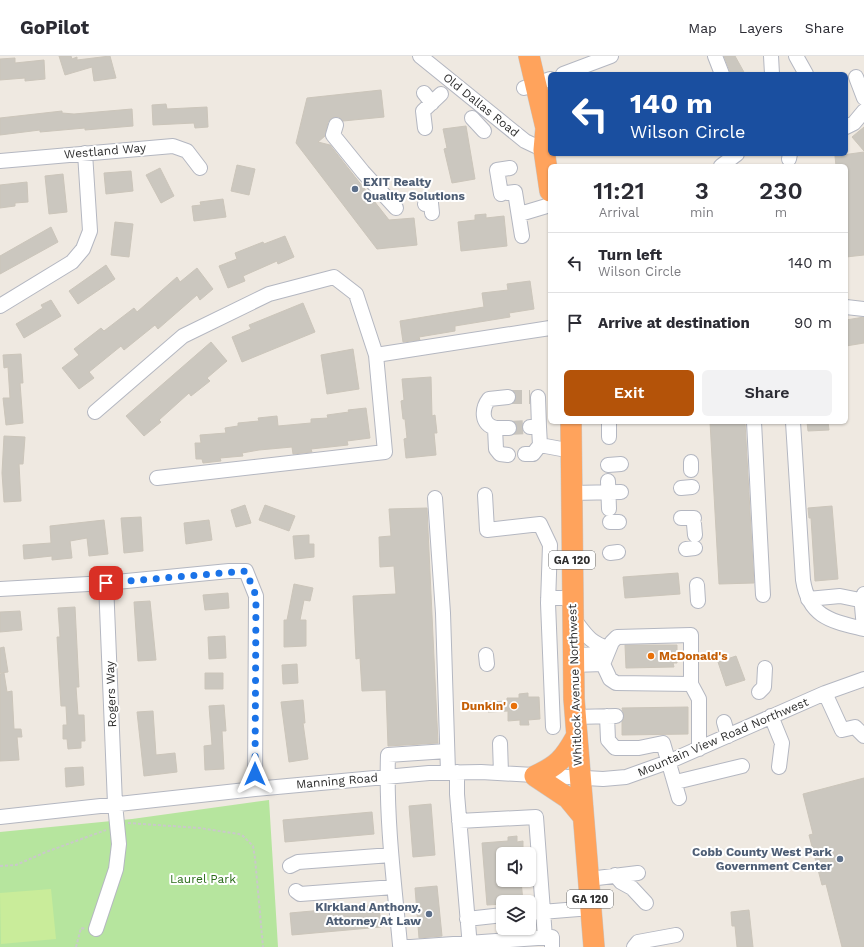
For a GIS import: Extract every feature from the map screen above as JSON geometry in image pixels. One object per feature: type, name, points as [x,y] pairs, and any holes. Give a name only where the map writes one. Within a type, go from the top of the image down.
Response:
[{"type":"highway","points":[[516,56],[537,84]]},
{"type":"highway","points":[[529,56],[537,84],[546,128],[544,150],[548,177]]},
{"type":"highway","name":"Whitlock Avenue Northwest","points":[[571,424],[572,608],[575,727],[594,947]]},
{"type":"highway","points":[[535,776],[554,768],[562,760],[575,727]]},
{"type":"highway","points":[[535,776],[568,798],[582,816]]},
{"type":"street","name":"Old Dallas Road","points":[[420,56],[525,141],[544,150]]},
{"type":"street","points":[[571,72],[611,56]]},
{"type":"street","points":[[715,56],[721,72]]},
{"type":"street","points":[[771,56],[772,72]]},
{"type":"street","points":[[796,56],[805,72]]},
{"type":"street","points":[[855,78],[864,98]]},
{"type":"street","points":[[425,128],[423,111],[451,81]]},
{"type":"street","points":[[848,126],[854,123],[864,111]]},
{"type":"street","points":[[472,118],[484,131]]},
{"type":"street","points":[[336,125],[333,135],[363,172],[396,208]]},
{"type":"street","name":"Westland Way","points":[[0,161],[173,146],[187,151],[200,168]]},
{"type":"street","points":[[0,306],[72,262],[83,249],[90,231],[85,153]]},
{"type":"street","points":[[724,164],[734,156]]},
{"type":"street","points":[[510,168],[497,170],[504,194],[516,192],[522,236]]},
{"type":"street","points":[[520,214],[548,206]]},
{"type":"street","points":[[95,412],[183,336],[269,294],[334,277],[356,294],[376,355],[385,452],[157,478]]},
{"type":"street","points":[[848,307],[864,309]]},
{"type":"street","points":[[376,355],[548,328]]},
{"type":"street","points":[[508,397],[489,399],[484,405],[484,418],[486,423],[495,428],[509,428]]},
{"type":"street","points":[[539,397],[534,427],[540,445]]},
{"type":"street","points":[[609,424],[609,437]]},
{"type":"street","points":[[754,424],[763,595]]},
{"type":"street","points":[[793,424],[803,580],[808,599],[815,609],[826,618],[864,629],[864,598],[840,596],[808,599]]},
{"type":"street","points":[[495,428],[496,449],[500,454],[508,456]]},
{"type":"street","points":[[540,445],[572,452]]},
{"type":"street","points":[[525,454],[533,454],[540,445]]},
{"type":"street","points":[[572,493],[613,489],[613,518]]},
{"type":"street","points":[[485,495],[487,530],[540,524],[550,545],[548,598],[552,727]]},
{"type":"street","points":[[435,498],[443,613],[447,751],[452,772],[459,821],[470,945]]},
{"type":"street","points":[[0,589],[106,583],[246,571],[256,596],[255,789]]},
{"type":"street","name":"Rogers Way","points":[[92,929],[116,869],[118,857],[106,583]]},
{"type":"street","points":[[697,585],[698,601]]},
{"type":"street","points":[[548,598],[572,608],[590,640],[606,655],[610,679],[616,683],[691,684]]},
{"type":"street","points":[[606,655],[617,636],[691,635],[691,684],[699,700],[700,749]]},
{"type":"street","points":[[573,660],[606,655]]},
{"type":"street","points":[[759,692],[764,687],[765,668]]},
{"type":"street","name":"Mountain View Road Northwest","points":[[579,778],[626,777],[700,749],[771,716],[825,693],[864,679]]},
{"type":"street","points":[[825,693],[842,730],[856,726],[864,736]]},
{"type":"street","points":[[575,727],[612,716],[608,740],[615,748],[639,748],[663,743],[680,798]]},
{"type":"street","points":[[771,716],[782,744],[778,767]]},
{"type":"street","points":[[724,722],[728,736]]},
{"type":"street","points":[[500,743],[501,774]]},
{"type":"street","points":[[447,751],[388,755],[387,777],[391,855],[400,945],[410,947],[549,942],[543,912],[536,817],[459,821]]},
{"type":"street","points":[[676,782],[742,766]]},
{"type":"street","name":"Manning Road","points":[[0,817],[255,789],[452,772],[579,778]]},
{"type":"street","points":[[290,866],[298,862],[391,855]]},
{"type":"street","points":[[589,879],[638,873]]},
{"type":"street","points":[[616,875],[621,882],[632,888],[646,903]]},
{"type":"street","points":[[296,891],[300,894],[394,887]]},
{"type":"street","points":[[536,912],[591,908]]},
{"type":"street","points":[[467,919],[496,916]]},
{"type":"street","points":[[634,947],[638,942],[676,935]]},
{"type":"path","points":[[125,823],[200,828],[243,836],[253,846],[263,947]]},
{"type":"path","points":[[0,866],[16,865],[46,852],[108,830]]},
{"type":"path","points":[[76,947],[81,928],[92,929]]},
{"type":"green space","name":"Laurel Park","points":[[269,800],[278,947],[0,947],[0,832],[132,819]]},
{"type":"green space","points":[[51,889],[56,939],[1,944],[0,893]]},
{"type":"building","points":[[59,56],[71,56],[72,59],[77,57],[77,60],[110,56],[116,78],[94,81],[92,67],[65,75]]},
{"type":"building","points":[[724,56],[735,56],[744,72],[730,72]]},
{"type":"building","points":[[15,58],[15,63],[44,60],[45,79],[25,81],[25,78],[0,80],[0,59]]},
{"type":"building","points":[[381,90],[384,117],[343,121],[339,117],[334,117],[328,122],[325,136],[318,142],[330,145],[389,220],[414,218],[417,245],[377,249],[296,143],[307,98]]},
{"type":"building","points":[[166,104],[167,109],[207,107],[208,127],[195,128],[194,123],[153,125],[152,105]]},
{"type":"building","points":[[132,109],[133,126],[40,132],[40,130],[0,135],[0,118],[62,111],[62,113],[74,114]]},
{"type":"building","points":[[466,126],[475,179],[452,183],[444,149],[447,148],[443,129]]},
{"type":"building","points":[[864,127],[864,151],[852,137]]},
{"type":"building","points":[[864,152],[864,255],[848,257],[848,164],[836,164],[835,156],[848,156],[848,154]]},
{"type":"building","points":[[237,165],[255,169],[249,195],[231,191]]},
{"type":"building","points":[[160,168],[174,196],[161,203],[146,175]]},
{"type":"building","points":[[131,171],[133,191],[106,194],[104,173]]},
{"type":"building","points":[[63,174],[67,212],[49,214],[45,176]]},
{"type":"building","points":[[27,182],[28,202],[15,203],[15,206],[0,208],[0,185]]},
{"type":"building","points":[[223,199],[226,217],[194,221],[192,206],[201,205],[200,202]]},
{"type":"building","points":[[486,214],[486,218],[504,216],[507,246],[461,251],[458,222],[475,220],[475,215]]},
{"type":"building","points":[[115,222],[133,224],[129,257],[111,255]]},
{"type":"building","points":[[51,227],[58,242],[0,274],[0,256]]},
{"type":"building","points":[[285,236],[294,257],[278,264],[277,261],[243,276],[245,281],[228,288],[219,266],[237,259],[235,253],[263,242],[264,244]]},
{"type":"building","points":[[106,265],[115,279],[78,304],[69,291]]},
{"type":"building","points":[[197,268],[213,289],[200,300],[197,295],[158,329],[155,325],[124,350],[121,346],[89,372],[94,378],[79,389],[62,368],[79,355],[74,349],[101,328],[104,331],[134,308],[137,312],[177,277],[180,282]]},
{"type":"building","points":[[530,281],[534,309],[509,313],[510,317],[455,326],[455,331],[419,337],[420,340],[403,342],[400,321],[484,307],[482,293],[508,290],[507,284]]},
{"type":"building","points":[[51,300],[61,316],[24,338],[16,324],[43,308],[41,305]]},
{"type":"building","points":[[303,303],[315,332],[242,362],[232,337],[251,329],[249,325]]},
{"type":"building","points":[[864,317],[864,343],[848,346],[848,320]]},
{"type":"building","points":[[211,342],[227,361],[207,378],[210,381],[191,396],[189,393],[159,420],[161,422],[144,436],[126,416]]},
{"type":"building","points":[[353,349],[359,389],[327,394],[321,355]]},
{"type":"building","points":[[21,354],[23,383],[20,383],[23,423],[6,425],[3,398],[10,398],[8,367],[4,368],[3,355]]},
{"type":"building","points":[[431,377],[432,416],[435,415],[437,433],[434,433],[436,455],[406,458],[404,439],[407,438],[401,401],[404,400],[402,379]]},
{"type":"building","points":[[366,408],[370,438],[347,441],[348,445],[311,449],[312,452],[293,454],[292,447],[259,450],[242,453],[243,456],[220,458],[221,461],[203,463],[202,459],[196,459],[195,443],[201,443],[200,435],[226,433],[225,428],[238,426],[238,423],[259,421],[258,418],[277,416],[278,426],[311,423],[311,419],[328,418],[327,415],[349,412],[348,410]]},
{"type":"building","points":[[710,424],[745,424],[754,583],[719,584]]},
{"type":"building","points":[[807,424],[828,424],[829,430],[808,431]]},
{"type":"building","points":[[4,436],[25,437],[23,464],[19,464],[21,501],[4,502],[2,473]]},
{"type":"building","points":[[245,505],[251,523],[236,527],[231,510]]},
{"type":"building","points":[[265,505],[295,516],[289,531],[259,520]]},
{"type":"building","points":[[832,506],[838,579],[815,581],[811,518],[809,518],[808,508]]},
{"type":"building","points":[[427,508],[438,743],[388,746],[386,690],[362,691],[360,658],[356,659],[353,596],[396,594],[394,566],[380,567],[379,537],[391,536],[389,509]]},
{"type":"building","points":[[141,517],[143,551],[124,553],[121,518]]},
{"type":"building","points":[[104,520],[108,554],[89,556],[87,538],[70,541],[72,558],[52,560],[52,556],[24,559],[23,545],[51,543],[50,526]]},
{"type":"building","points":[[209,520],[212,540],[186,544],[184,523]]},
{"type":"building","points":[[309,535],[309,544],[314,544],[314,557],[295,559],[293,536]]},
{"type":"building","points":[[678,573],[680,594],[625,598],[623,577]]},
{"type":"building","points":[[294,584],[313,588],[310,601],[304,600],[300,620],[306,620],[306,646],[284,647],[284,620],[287,620]]},
{"type":"building","points":[[228,593],[229,608],[205,610],[203,595]]},
{"type":"building","points":[[150,601],[156,660],[138,661],[134,602]]},
{"type":"building","points":[[75,607],[79,687],[76,687],[78,715],[84,715],[85,741],[81,741],[81,748],[68,749],[67,739],[63,739],[63,725],[67,725],[66,706],[61,706],[57,637],[60,637],[58,608]]},
{"type":"building","points":[[20,611],[22,630],[0,632],[0,612]]},
{"type":"building","points":[[225,636],[226,658],[209,659],[208,637]]},
{"type":"building","name":"McDonald's","points":[[625,645],[677,645],[677,663],[673,663],[674,667],[626,668]]},
{"type":"building","points":[[4,647],[8,672],[0,673],[0,648]]},
{"type":"building","points":[[736,656],[745,680],[726,686],[718,662]]},
{"type":"building","points":[[297,664],[298,683],[283,684],[282,665]]},
{"type":"building","points":[[4,673],[7,692],[12,691],[14,729],[21,729],[22,737],[17,737],[19,760],[0,761],[0,674]]},
{"type":"building","points":[[205,673],[223,673],[223,689],[205,689]]},
{"type":"building","name":"Dunkin'","points":[[528,693],[528,697],[539,697],[540,719],[528,720],[529,725],[520,725],[520,720],[508,721],[508,711],[488,712],[488,702],[507,701],[507,698],[519,698],[519,694]]},
{"type":"building","points":[[303,700],[305,723],[303,723],[308,759],[289,762],[281,702]]},
{"type":"building","points":[[224,705],[226,731],[222,731],[224,769],[205,770],[204,746],[212,745],[209,706]]},
{"type":"building","points":[[688,707],[688,734],[622,735],[622,722],[624,716],[622,708]]},
{"type":"building","points":[[153,711],[156,755],[175,753],[177,772],[144,776],[137,712]]},
{"type":"building","points":[[83,767],[84,785],[66,787],[65,768]]},
{"type":"building","name":"Cobb County West Park Government Center","points":[[864,778],[864,947],[842,947],[826,884],[822,885],[809,835],[813,834],[803,794]]},
{"type":"building","points":[[431,804],[435,855],[413,857],[409,806]]},
{"type":"building","points":[[372,812],[374,834],[285,842],[283,820]]},
{"type":"building","points":[[517,836],[517,842],[523,841],[523,847],[496,847],[496,887],[522,887],[522,895],[496,895],[496,904],[487,905],[482,843],[508,841],[508,837]]},
{"type":"building","points":[[437,886],[442,936],[419,938],[415,888]]},
{"type":"building","points":[[379,905],[381,927],[292,935],[290,913]]},
{"type":"building","points":[[749,910],[753,947],[737,947],[735,926],[732,926],[731,912]]},
{"type":"tunnel","points":[[508,397],[530,397]]},
{"type":"tunnel","points":[[509,428],[530,427]]},
{"type":"place","name":"EXIT Realty Quality Solutions","points":[[355,189]]},
{"type":"place","name":"McDonald's","points":[[651,656]]},
{"type":"place","name":"Dunkin'","points":[[514,706]]},
{"type":"place","name":"Cobb County West Park Government Center","points":[[840,859]]},
{"type":"place","name":"Kirkland Anthony, Attorney At Law","points":[[429,914]]},
{"type":"route","points":[[106,583],[229,571],[246,571],[256,596],[255,774]]}]
